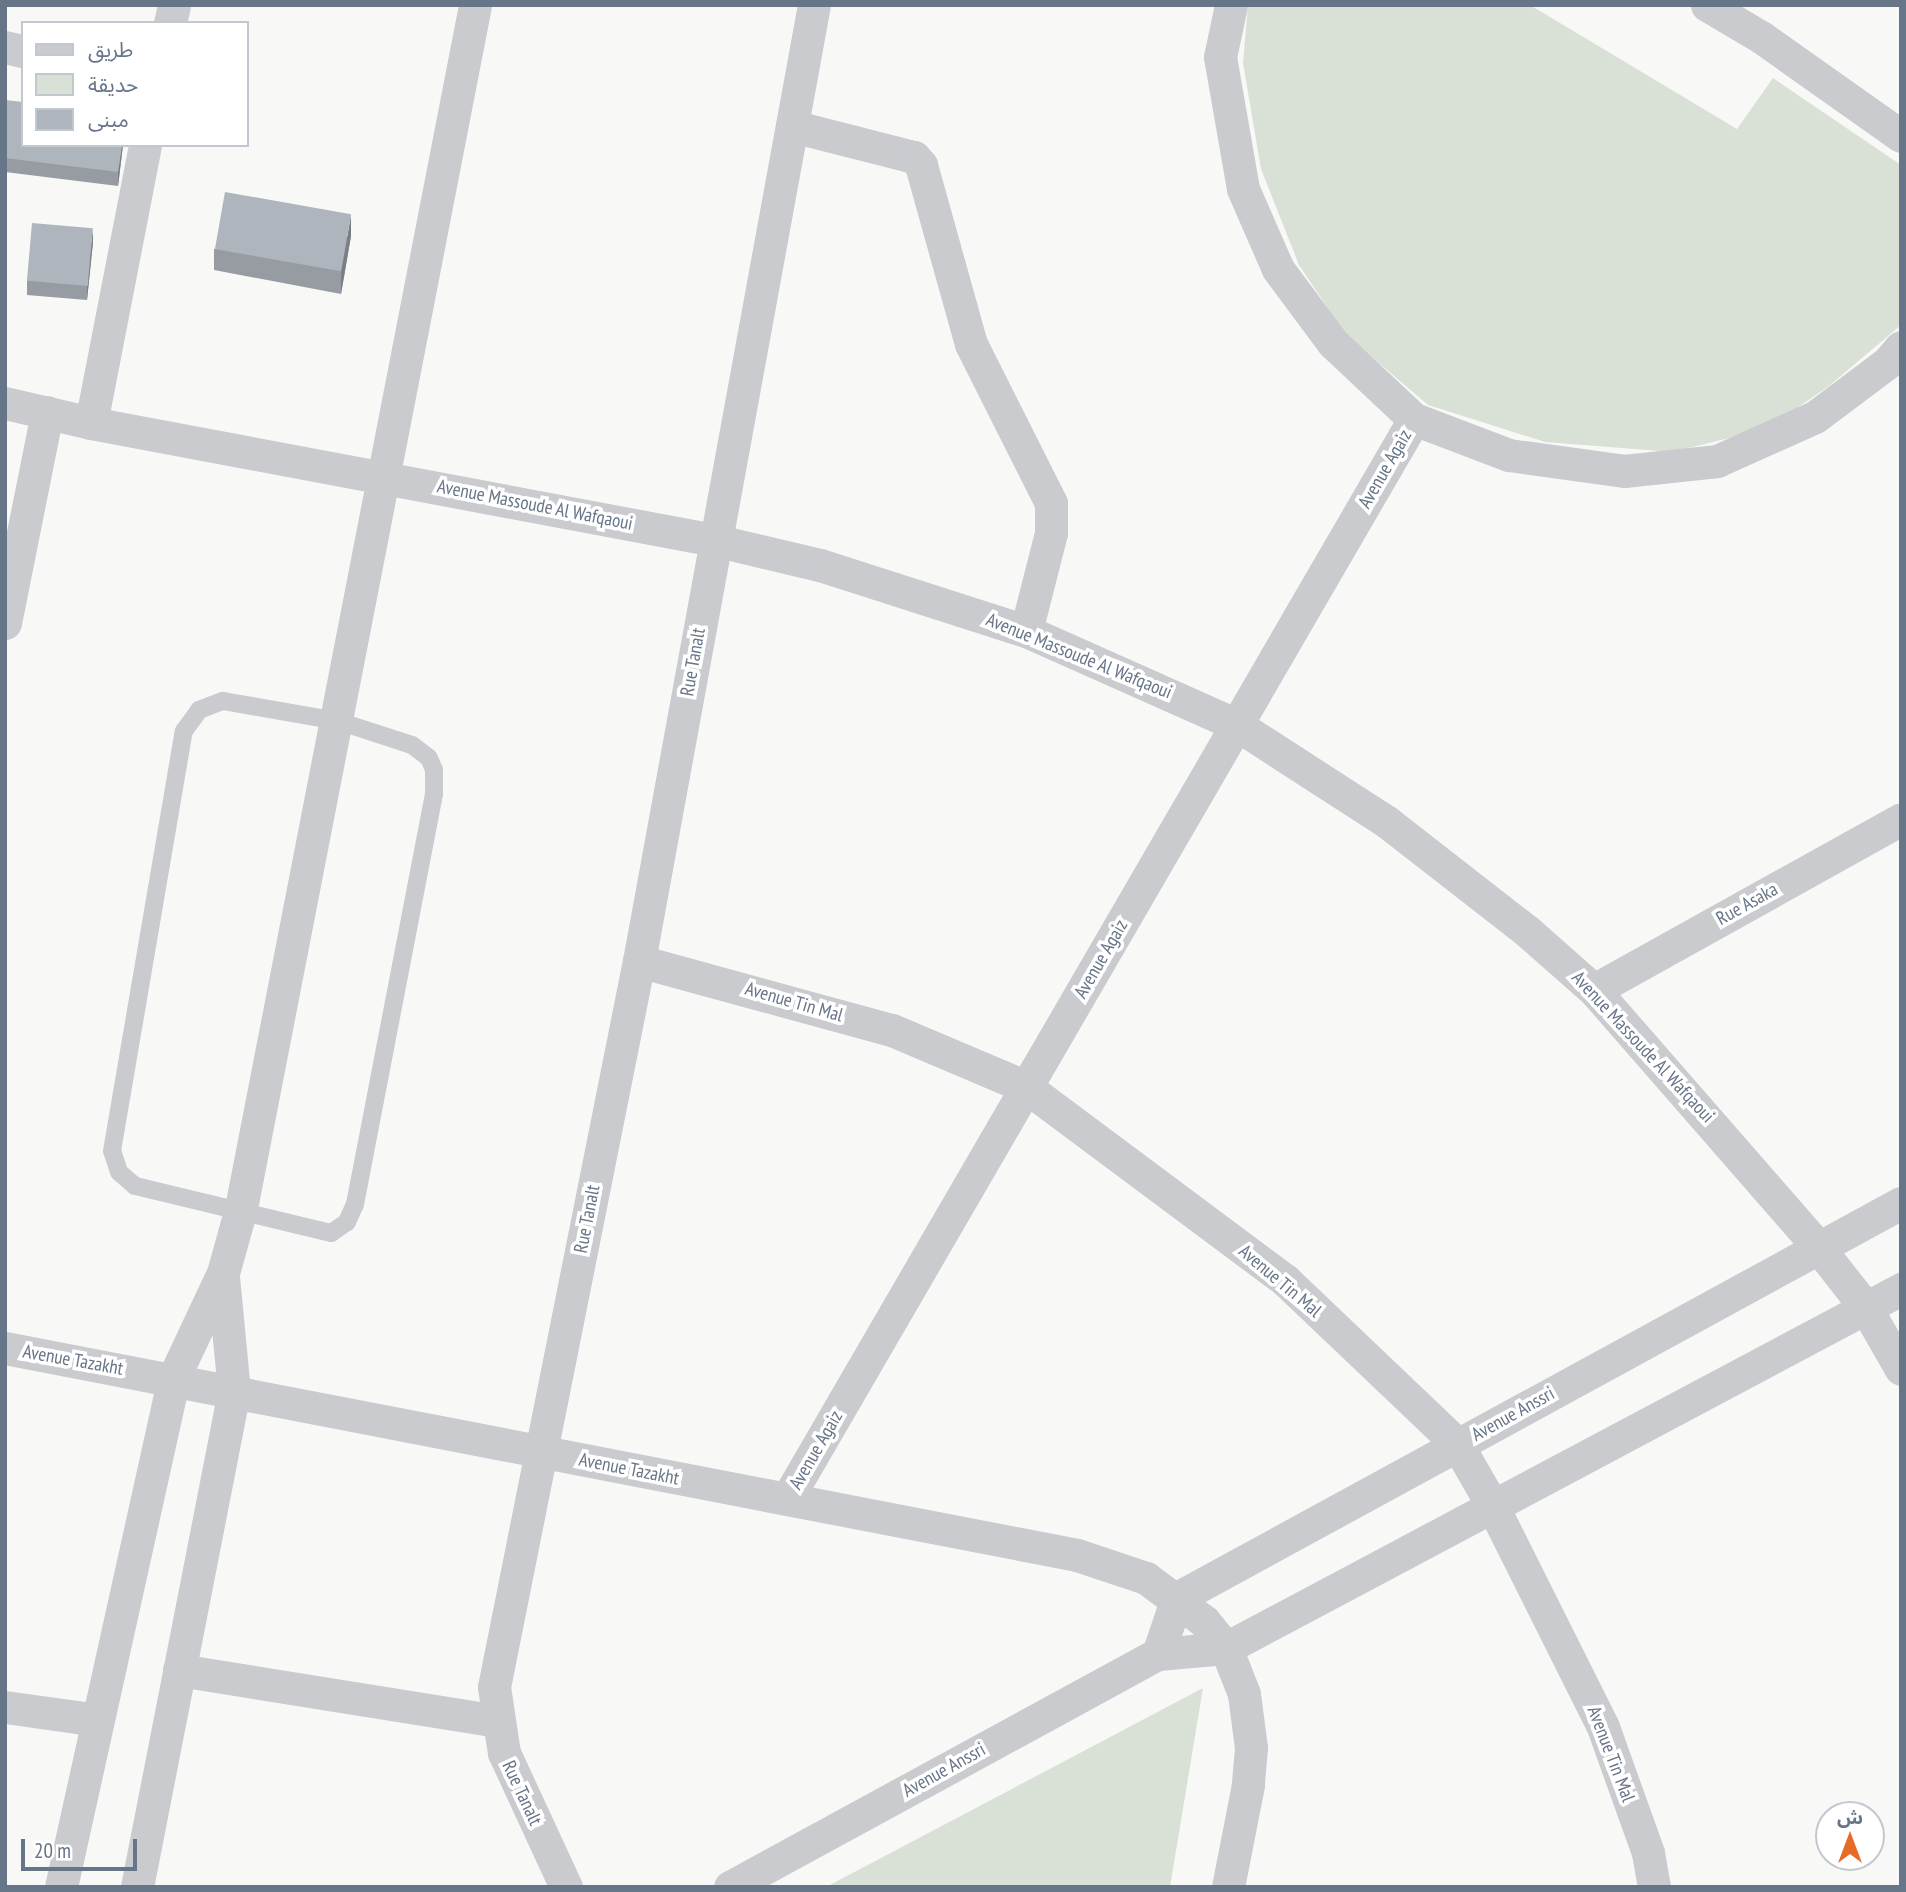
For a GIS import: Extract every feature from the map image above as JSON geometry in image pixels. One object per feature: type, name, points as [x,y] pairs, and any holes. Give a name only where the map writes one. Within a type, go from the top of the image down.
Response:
[{"type":"street","points":[[61,1887],[174,1377],[223,1273],[241,1208],[338,721],[475,5]]},
{"type":"street","name":"Rue Tanalt","points":[[566,1887],[504,1753],[496,1721],[494,1687],[639,961],[814,5]]},
{"type":"street","points":[[1231,5],[1220,57],[1241,176],[1278,269],[1333,344],[1414,419],[1509,455],[1586,466],[1625,471],[1717,460],[1815,417],[1887,363],[1901,347]]},
{"type":"street","points":[[1707,5],[1761,37],[1901,136]]},
{"type":"street","points":[[792,126],[914,157],[921,165],[971,344],[1051,503],[1051,533],[1026,631]]},
{"type":"street","points":[[91,423],[145,147]]},
{"type":"street","name":"Avenue Massoude Al Wafqaoui","points":[[5,403],[91,423],[383,475],[715,540],[820,565],[1026,631],[1237,725],[1397,830],[1527,931],[1594,990],[1746,1159],[1818,1247],[1866,1308],[1901,1369]]},
{"type":"street","points":[[5,623],[47,412]]},
{"type":"street","name":"Avenue Agaiz","points":[[787,1499],[1414,419]]},
{"type":"street","name":"Rue Asaka","points":[[1594,990],[1901,819]]},
{"type":"street","name":"Avenue Tin Mal","points":[[639,961],[892,1030],[1026,1087],[1284,1280],[1457,1444],[1491,1503],[1603,1727],[1648,1853],[1654,1887]]},
{"type":"street","name":"Avenue Anssri","points":[[1178,1598],[1901,1203]]},
{"type":"street","points":[[136,1887],[234,1391],[223,1273]]},
{"type":"street","name":"Avenue Anssri","points":[[730,1887],[1157,1654],[1226,1648],[1491,1503],[1901,1289]]},
{"type":"street","name":"Avenue Tazakht","points":[[5,1348],[174,1377],[1113,1564],[1178,1598],[1226,1648]]},
{"type":"street","points":[[1157,1654],[1178,1598]]},
{"type":"street","points":[[1226,1648],[1244,1694],[1251,1748],[1248,1785],[1228,1887]]},
{"type":"street","points":[[179,1670],[496,1721]]},
{"type":"street","points":[[5,1707],[97,1720]]},
{"type":"lane","points":[[223,701],[338,721],[422,750],[429,758],[436,782],[355,1204],[347,1222],[322,1233],[241,1208],[135,1186],[119,1172],[112,1152],[181,744],[190,719],[210,704],[223,701]]},
{"type":"green space","points":[[1248,5],[1530,5],[1737,129],[1773,78],[1901,165],[1901,325],[1829,386],[1766,429],[1672,452],[1545,442],[1428,405],[1345,334],[1299,265],[1261,169],[1243,63]]},
{"type":"green space","points":[[1203,1688],[1170,1887],[826,1887]]},
{"type":"building","points":[[5,100],[21,102],[21,147],[122,147],[118,172],[5,158]]},
{"type":"building","points":[[225,192],[351,214],[341,271],[215,249]]},
{"type":"building","points":[[32,223],[93,228],[88,286],[27,281]]}]
